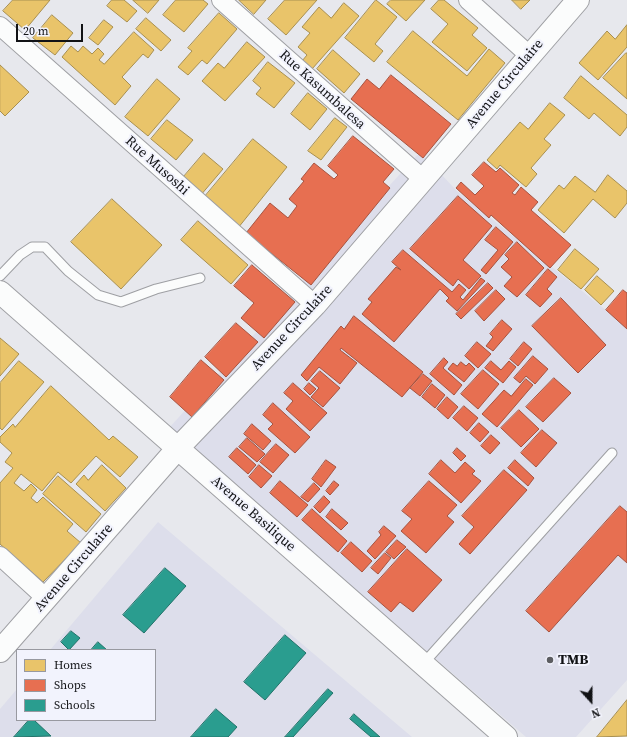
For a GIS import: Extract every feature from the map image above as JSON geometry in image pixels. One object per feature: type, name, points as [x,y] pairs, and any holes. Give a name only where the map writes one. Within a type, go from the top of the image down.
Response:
[{"type":"street","name":"Rue Kasumbalesa","points":[[221,0],[424,180]]},
{"type":"street","points":[[468,0],[529,55]]},
{"type":"street","name":"Avenue Circulaire","points":[[0,651],[178,448],[315,305],[578,0]]},
{"type":"street","name":"Rue Musoshi","points":[[0,26],[315,305]]},
{"type":"street","name":"Avenue Basilique","points":[[0,292],[506,737]]},
{"type":"street","points":[[0,556],[47,599]]},
{"type":"lane","points":[[0,276],[20,255],[32,247],[45,247],[68,271],[98,295],[122,302],[156,289],[200,278]]},
{"type":"lane","points":[[423,664],[612,453]]},
{"type":"shaded area","points":[[420,152],[457,191],[627,327],[627,680],[576,737],[526,737],[169,428]]},
{"type":"shaded area","points":[[158,522],[412,737],[0,737],[0,709],[16,690],[16,721],[156,721],[156,649],[51,649]]},
{"type":"building: Homes","points":[[13,0],[50,0],[25,30],[3,11]]},
{"type":"building: Homes","points":[[112,0],[124,0],[137,11],[127,22],[107,6]]},
{"type":"building: Homes","points":[[133,0],[159,0],[148,13]]},
{"type":"building: Homes","points":[[176,0],[203,0],[208,4],[184,32],[163,15]]},
{"type":"building: Homes","points":[[239,0],[266,0],[254,14]]},
{"type":"building: Homes","points":[[285,0],[317,0],[286,35],[268,19]]},
{"type":"building: Homes","points":[[376,0],[397,17],[375,44],[383,51],[374,62],[345,38]]},
{"type":"building: Homes","points":[[391,0],[425,0],[406,21],[387,4]]},
{"type":"building: Homes","points":[[439,0],[444,0],[478,28],[472,35],[487,48],[467,71],[432,42],[448,24],[431,9]]},
{"type":"building: Homes","points":[[512,0],[530,0],[521,9]]},
{"type":"building: Homes","points":[[344,3],[359,16],[312,69],[302,61],[307,55],[298,47],[310,33],[302,27],[319,7],[331,18]]},
{"type":"building: Homes","points":[[219,13],[237,29],[207,64],[202,60],[188,75],[178,67],[192,51],[188,48]]},
{"type":"building: Homes","points":[[52,15],[73,33],[55,55],[33,38]]},
{"type":"building: Homes","points":[[146,18],[171,40],[161,51],[136,29]]},
{"type":"building: Homes","points":[[104,20],[113,27],[98,45],[89,38]]},
{"type":"building: Homes","points":[[627,25],[627,47],[598,80],[579,63],[607,31],[615,39]]},
{"type":"building: Homes","points":[[413,31],[467,76],[489,49],[505,63],[458,120],[387,62]]},
{"type":"building: Homes","points":[[134,32],[154,50],[148,58],[143,54],[122,77],[131,86],[115,105],[62,57],[71,46],[78,52],[83,46],[92,54],[98,48],[104,54],[99,60],[104,64]]},
{"type":"building: Homes","points":[[247,42],[265,57],[225,101],[202,81],[218,63],[224,68]]},
{"type":"building: Homes","points":[[333,50],[360,74],[344,93],[317,69]]},
{"type":"building: Homes","points":[[627,53],[627,99],[603,78]]},
{"type":"building: Homes","points":[[268,62],[295,83],[274,108],[256,94],[261,88],[253,81]]},
{"type":"building: Homes","points":[[0,65],[29,92],[5,116],[0,111]]},
{"type":"building: Homes","points":[[581,76],[627,115],[627,127],[620,136],[594,113],[589,119],[564,98]]},
{"type":"building: Homes","points":[[157,79],[180,99],[148,136],[125,117]]},
{"type":"building: Homes","points":[[308,93],[327,109],[310,130],[291,114]]},
{"type":"building: Homes","points":[[550,103],[565,115],[544,139],[551,145],[531,168],[537,174],[526,187],[500,165],[497,169],[487,160],[520,122],[528,129]]},
{"type":"building: Homes","points":[[335,118],[347,127],[321,160],[308,151]]},
{"type":"building: Homes","points":[[167,120],[193,140],[176,160],[151,139]]},
{"type":"building: Homes","points":[[253,139],[287,167],[238,228],[202,200]]},
{"type":"building: Homes","points":[[204,153],[223,169],[200,196],[181,180]]},
{"type":"building: Homes","points":[[608,175],[627,191],[627,203],[615,218],[593,199],[564,233],[538,210],[559,185],[564,189],[575,176],[595,192]]},
{"type":"building: Homes","points":[[112,199],[162,245],[121,289],[71,242]]},
{"type":"building: Homes","points":[[198,221],[248,265],[231,284],[181,240]]},
{"type":"building: Homes","points":[[575,249],[599,269],[581,289],[558,270]]},
{"type":"building: Homes","points":[[597,276],[614,291],[601,305],[585,290]]},
{"type":"building: Homes","points":[[0,338],[19,354],[0,376]]},
{"type":"building: Homes","points":[[19,361],[44,382],[2,430],[0,428],[0,383]]},
{"type":"building: Homes","points":[[51,386],[109,440],[113,436],[138,457],[120,477],[96,456],[71,483],[58,472],[42,491],[21,474],[14,483],[24,491],[31,484],[37,490],[31,498],[37,503],[43,497],[73,524],[67,531],[81,543],[43,582],[0,544],[0,483],[13,468],[5,462],[12,453],[0,442],[0,437],[13,424],[15,427]]},
{"type":"building: Homes","points":[[102,465],[126,488],[105,511],[76,484],[84,475],[88,480]]},
{"type":"building: Homes","points":[[58,476],[101,514],[86,532],[43,494]]},
{"type":"building: Homes","points":[[627,700],[627,736],[597,737]]},
{"type":"building: Shops","points":[[391,75],[451,124],[423,158],[351,99],[367,79],[379,89]]},
{"type":"building: Shops","points":[[353,136],[394,169],[383,182],[390,188],[311,285],[246,233],[270,203],[288,218],[297,206],[289,199],[304,181],[301,179],[314,163],[334,179],[338,175],[328,166]]},
{"type":"building: Shops","points":[[484,162],[496,172],[500,168],[519,185],[512,193],[515,195],[521,187],[538,202],[531,210],[571,245],[550,268],[491,215],[489,218],[456,188],[461,182],[475,195],[484,186],[472,175]]},
{"type":"building: Shops","points":[[458,196],[492,226],[463,260],[481,276],[469,289],[458,279],[453,286],[410,249]]},
{"type":"building: Shops","points":[[496,227],[513,242],[486,274],[481,270],[498,250],[485,240]]},
{"type":"building: Shops","points":[[517,242],[544,268],[517,297],[504,286],[512,277],[501,267],[509,259],[505,255]]},
{"type":"building: Shops","points":[[403,250],[452,292],[459,284],[466,290],[460,297],[463,300],[481,278],[485,281],[457,311],[446,301],[449,298],[440,289],[394,342],[362,314],[372,302],[368,299],[396,267],[401,270],[392,262]]},
{"type":"building: Shops","points":[[252,265],[295,302],[264,338],[241,318],[254,303],[234,286]]},
{"type":"building: Shops","points":[[548,269],[557,277],[547,289],[552,294],[540,307],[526,295]]},
{"type":"building: Shops","points":[[488,283],[493,288],[461,319],[456,314]]},
{"type":"building: Shops","points":[[496,290],[505,299],[484,321],[475,311]]},
{"type":"building: Shops","points":[[623,290],[627,293],[627,329],[606,310]]},
{"type":"building: Shops","points":[[561,298],[606,345],[578,373],[532,326]]},
{"type":"building: Shops","points":[[354,316],[423,372],[402,397],[341,348],[340,350],[357,363],[340,384],[319,367],[307,381],[301,375],[341,326],[344,329]]},
{"type":"building: Shops","points":[[502,320],[512,329],[493,351],[486,346],[493,337],[490,334]]},
{"type":"building: Shops","points":[[236,323],[258,342],[226,377],[205,357]]},
{"type":"building: Shops","points":[[477,342],[491,354],[478,368],[465,356]]},
{"type":"building: Shops","points":[[524,342],[532,349],[518,366],[510,359]]},
{"type":"building: Shops","points":[[533,356],[548,369],[535,384],[526,376],[520,383],[514,378]]},
{"type":"building: Shops","points":[[444,358],[448,362],[443,368],[462,385],[454,395],[430,374]]},
{"type":"building: Shops","points":[[201,360],[224,380],[192,417],[170,397]]},
{"type":"building: Shops","points":[[491,361],[501,370],[509,361],[516,367],[503,383],[485,368]]},
{"type":"building: Shops","points":[[461,362],[466,366],[469,363],[475,369],[464,382],[448,369],[453,363],[457,366]]},
{"type":"building: Shops","points":[[483,370],[499,384],[478,409],[461,394]]},
{"type":"building: Shops","points":[[320,371],[340,388],[323,407],[311,397],[319,388],[311,381]]},
{"type":"building: Shops","points":[[423,374],[432,381],[420,396],[410,388]]},
{"type":"building: Shops","points":[[554,378],[571,393],[543,422],[526,407]]},
{"type":"building: Shops","points":[[526,379],[533,385],[497,427],[482,414],[504,390],[511,396]]},
{"type":"building: Shops","points":[[293,383],[327,413],[310,431],[286,409],[293,401],[284,393]]},
{"type":"building: Shops","points":[[309,383],[316,389],[310,395],[304,389]]},
{"type":"building: Shops","points":[[432,384],[445,395],[435,408],[422,397]]},
{"type":"building: Shops","points":[[447,397],[458,407],[448,419],[437,409]]},
{"type":"building: Shops","points":[[273,403],[310,437],[295,453],[268,429],[273,424],[263,415]]},
{"type":"building: Shops","points":[[464,406],[478,418],[467,431],[453,418]]},
{"type":"building: Shops","points":[[519,410],[539,429],[521,447],[501,428]]},
{"type":"building: Shops","points":[[479,423],[489,432],[480,442],[470,433]]},
{"type":"building: Shops","points":[[252,424],[271,441],[263,450],[244,434]]},
{"type":"building: Shops","points":[[542,430],[557,443],[536,467],[521,453]]},
{"type":"building: Shops","points":[[491,435],[500,443],[490,454],[481,446]]},
{"type":"building: Shops","points":[[247,438],[265,454],[257,462],[239,447]]},
{"type":"building: Shops","points":[[276,444],[289,455],[273,473],[260,462]]},
{"type":"building: Shops","points":[[237,448],[256,465],[248,474],[229,457]]},
{"type":"building: Shops","points":[[457,448],[466,456],[461,461],[453,453]]},
{"type":"building: Shops","points":[[326,460],[336,467],[321,487],[312,479]]},
{"type":"building: Shops","points":[[441,460],[455,473],[465,462],[475,471],[472,474],[481,481],[461,503],[429,474]]},
{"type":"building: Shops","points":[[515,460],[534,478],[528,486],[508,468]]},
{"type":"building: Shops","points":[[259,465],[272,476],[261,488],[249,477]]},
{"type":"building: Shops","points":[[504,470],[527,490],[470,554],[459,544],[474,527],[462,516]]},
{"type":"building: Shops","points":[[280,481],[308,505],[297,517],[270,493]]},
{"type":"building: Shops","points":[[334,481],[339,485],[330,495],[326,491]]},
{"type":"building: Shops","points":[[429,481],[457,505],[447,516],[454,522],[426,553],[401,531],[412,519],[402,511]]},
{"type":"building: Shops","points":[[314,483],[320,489],[308,502],[301,497]]},
{"type":"building: Shops","points":[[324,496],[330,502],[320,513],[314,507]]},
{"type":"building: Shops","points":[[620,506],[627,512],[627,563],[618,555],[549,632],[526,611]]},
{"type":"building: Shops","points":[[312,509],[347,541],[338,552],[302,520]]},
{"type":"building: Shops","points":[[332,509],[348,523],[341,530],[326,517]]},
{"type":"building: Shops","points":[[384,526],[396,536],[375,559],[367,551],[381,535],[379,532]]},
{"type":"building: Shops","points":[[397,540],[406,547],[394,559],[386,552]]},
{"type":"building: Shops","points":[[351,542],[372,561],[362,572],[341,553]]},
{"type":"building: Shops","points":[[407,549],[442,580],[413,612],[400,602],[391,612],[368,592]]},
{"type":"building: Shops","points":[[385,553],[391,558],[378,574],[371,568]]},
{"type":"building: Schools","points":[[165,568],[186,586],[144,633],[123,615]]},
{"type":"building: Schools","points":[[71,631],[80,638],[70,649],[61,642]]},
{"type":"building: Schools","points":[[285,635],[306,653],[265,700],[244,682]]},
{"type":"building: Schools","points":[[98,642],[106,649],[92,649]]},
{"type":"building: Schools","points":[[328,689],[333,693],[293,737],[285,737]]},
{"type":"building: Schools","points":[[216,709],[237,727],[228,737],[191,737]]},
{"type":"building: Schools","points":[[354,714],[380,737],[371,737],[350,719]]},
{"type":"building: Schools","points":[[28,721],[35,721],[51,736],[14,737]]},
{"type":"place","name":"TMB","points":[[550,660]]}]
